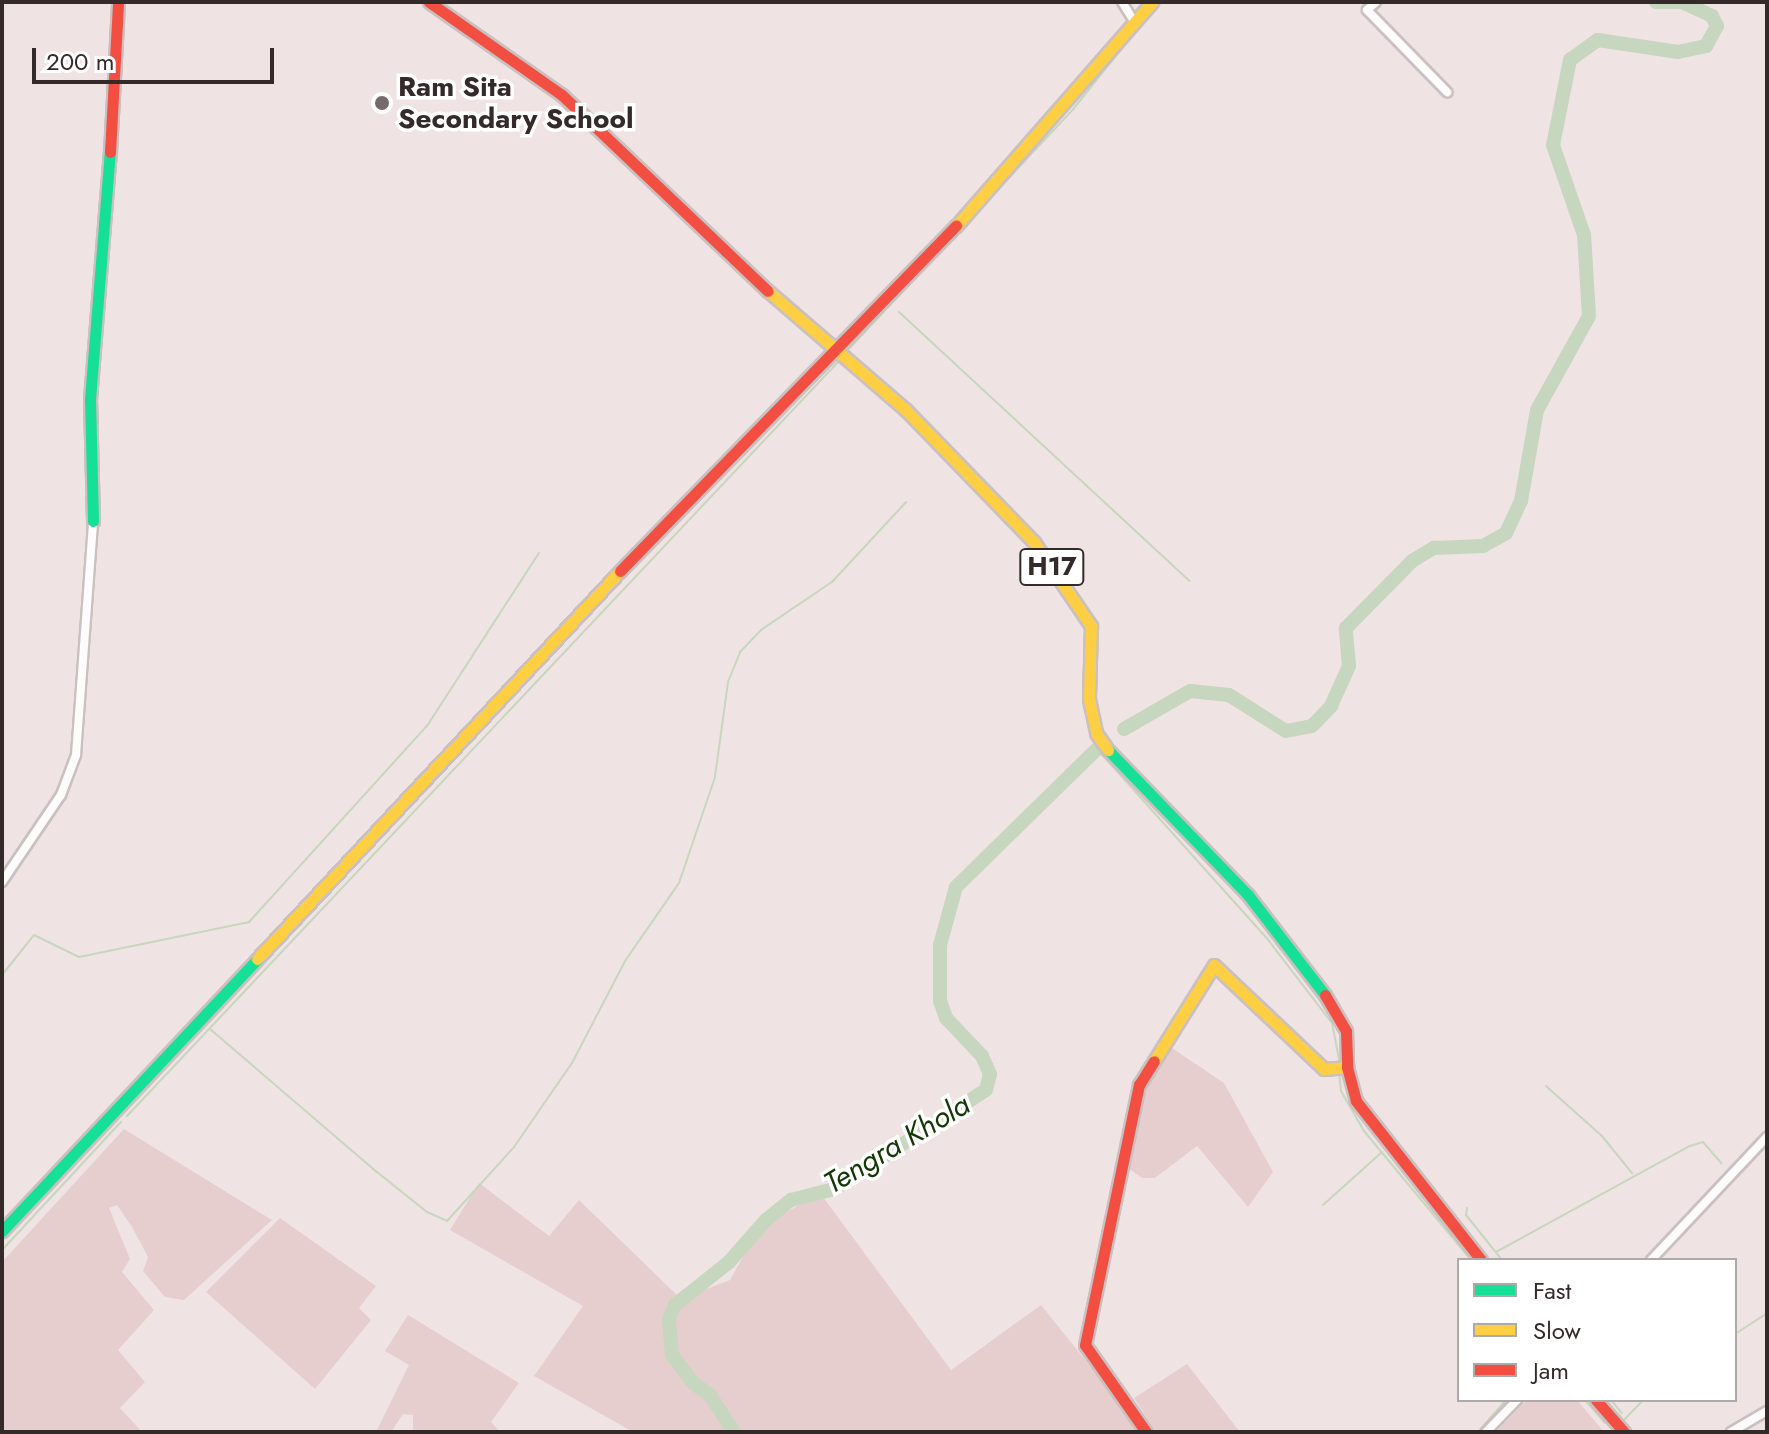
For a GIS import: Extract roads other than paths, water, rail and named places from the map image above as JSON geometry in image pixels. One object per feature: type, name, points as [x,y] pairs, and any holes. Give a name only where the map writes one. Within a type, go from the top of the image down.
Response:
[{"type":"street","points":[[2,882],[61,795],[76,755],[93,521],[90,399],[103,269],[118,2]]},
{"type":"street","name":"H17","points":[[429,2],[562,95],[725,254],[906,410],[1006,509],[1079,604],[1093,637],[1089,699],[1096,733],[1116,762],[1248,895],[1322,989],[1346,1031],[1347,1067],[1356,1101],[1373,1129],[1479,1258]]},
{"type":"street","points":[[1122,2],[1135,23]]},
{"type":"street","points":[[2,1231],[1023,153],[1152,2]]},
{"type":"street","points":[[1376,2],[1367,10],[1447,92]]},
{"type":"street","points":[[1146,1432],[1085,1345],[1139,1085],[1214,965],[1324,1069],[1347,1067]]},
{"type":"street","points":[[1653,1258],[1767,1137]]},
{"type":"street","points":[[1486,1432],[1515,1402]]},
{"type":"street","points":[[1598,1402],[1624,1432]]},
{"type":"street","points":[[1731,1432],[1767,1411]]},
{"type":"waterway","points":[[847,351],[1074,108],[1159,2]]},
{"type":"waterway","points":[[1656,2],[1682,2]]},
{"type":"waterway","points":[[1124,729],[1190,691],[1229,695],[1286,731],[1312,726],[1331,706],[1349,666],[1346,628],[1412,561],[1434,548],[1483,546],[1506,533],[1521,501],[1537,410],[1589,316],[1584,235],[1553,145],[1570,60],[1598,40],[1678,52],[1706,46],[1717,26],[1712,16],[1682,2]]},
{"type":"waterway","points":[[899,312],[1189,581]]},
{"type":"waterway","points":[[127,1116],[838,362]]},
{"type":"waterway","points":[[210,1029],[377,1172],[427,1212],[447,1221],[514,1147],[572,1063],[625,961],[679,883],[715,777],[728,682],[740,652],[761,630],[832,582],[906,502]]},
{"type":"waterway","points":[[2,975],[34,935],[79,957],[249,922],[427,726],[539,553]]},
{"type":"waterway","points":[[1097,749],[1269,941],[1332,1023],[1339,1060]]},
{"type":"waterway","name":"Tengra Khola","points":[[734,1432],[710,1395],[694,1384],[672,1355],[669,1319],[675,1305],[729,1262],[766,1220],[791,1200],[834,1189],[986,1090],[990,1074],[982,1056],[946,1018],[940,1001],[940,945],[956,887],[1097,749]]},
{"type":"waterway","points":[[1339,1072],[1341,1091],[1364,1131],[1469,1258]]},
{"type":"waterway","points":[[1546,1086],[1602,1136],[1632,1173]]},
{"type":"waterway","points":[[2,1250],[121,1122]]},
{"type":"waterway","points":[[1646,1258],[1767,1130]]},
{"type":"waterway","points":[[1496,1252],[1690,1146],[1703,1142],[1721,1163]]},
{"type":"waterway","points":[[1323,1205],[1382,1152]]},
{"type":"waterway","points":[[1467,1208],[1466,1215],[1500,1258]]},
{"type":"waterway","points":[[1737,1333],[1767,1313]]},
{"type":"waterway","points":[[1478,1432],[1504,1402]]},
{"type":"waterway","points":[[1587,1402],[1605,1423]]},
{"type":"waterway","points":[[1613,1402],[1622,1413]]},
{"type":"waterway","points":[[1622,1422],[1641,1402]]},
{"type":"place","name":"Ram Sita Secondary School","points":[[382,103]]}]
